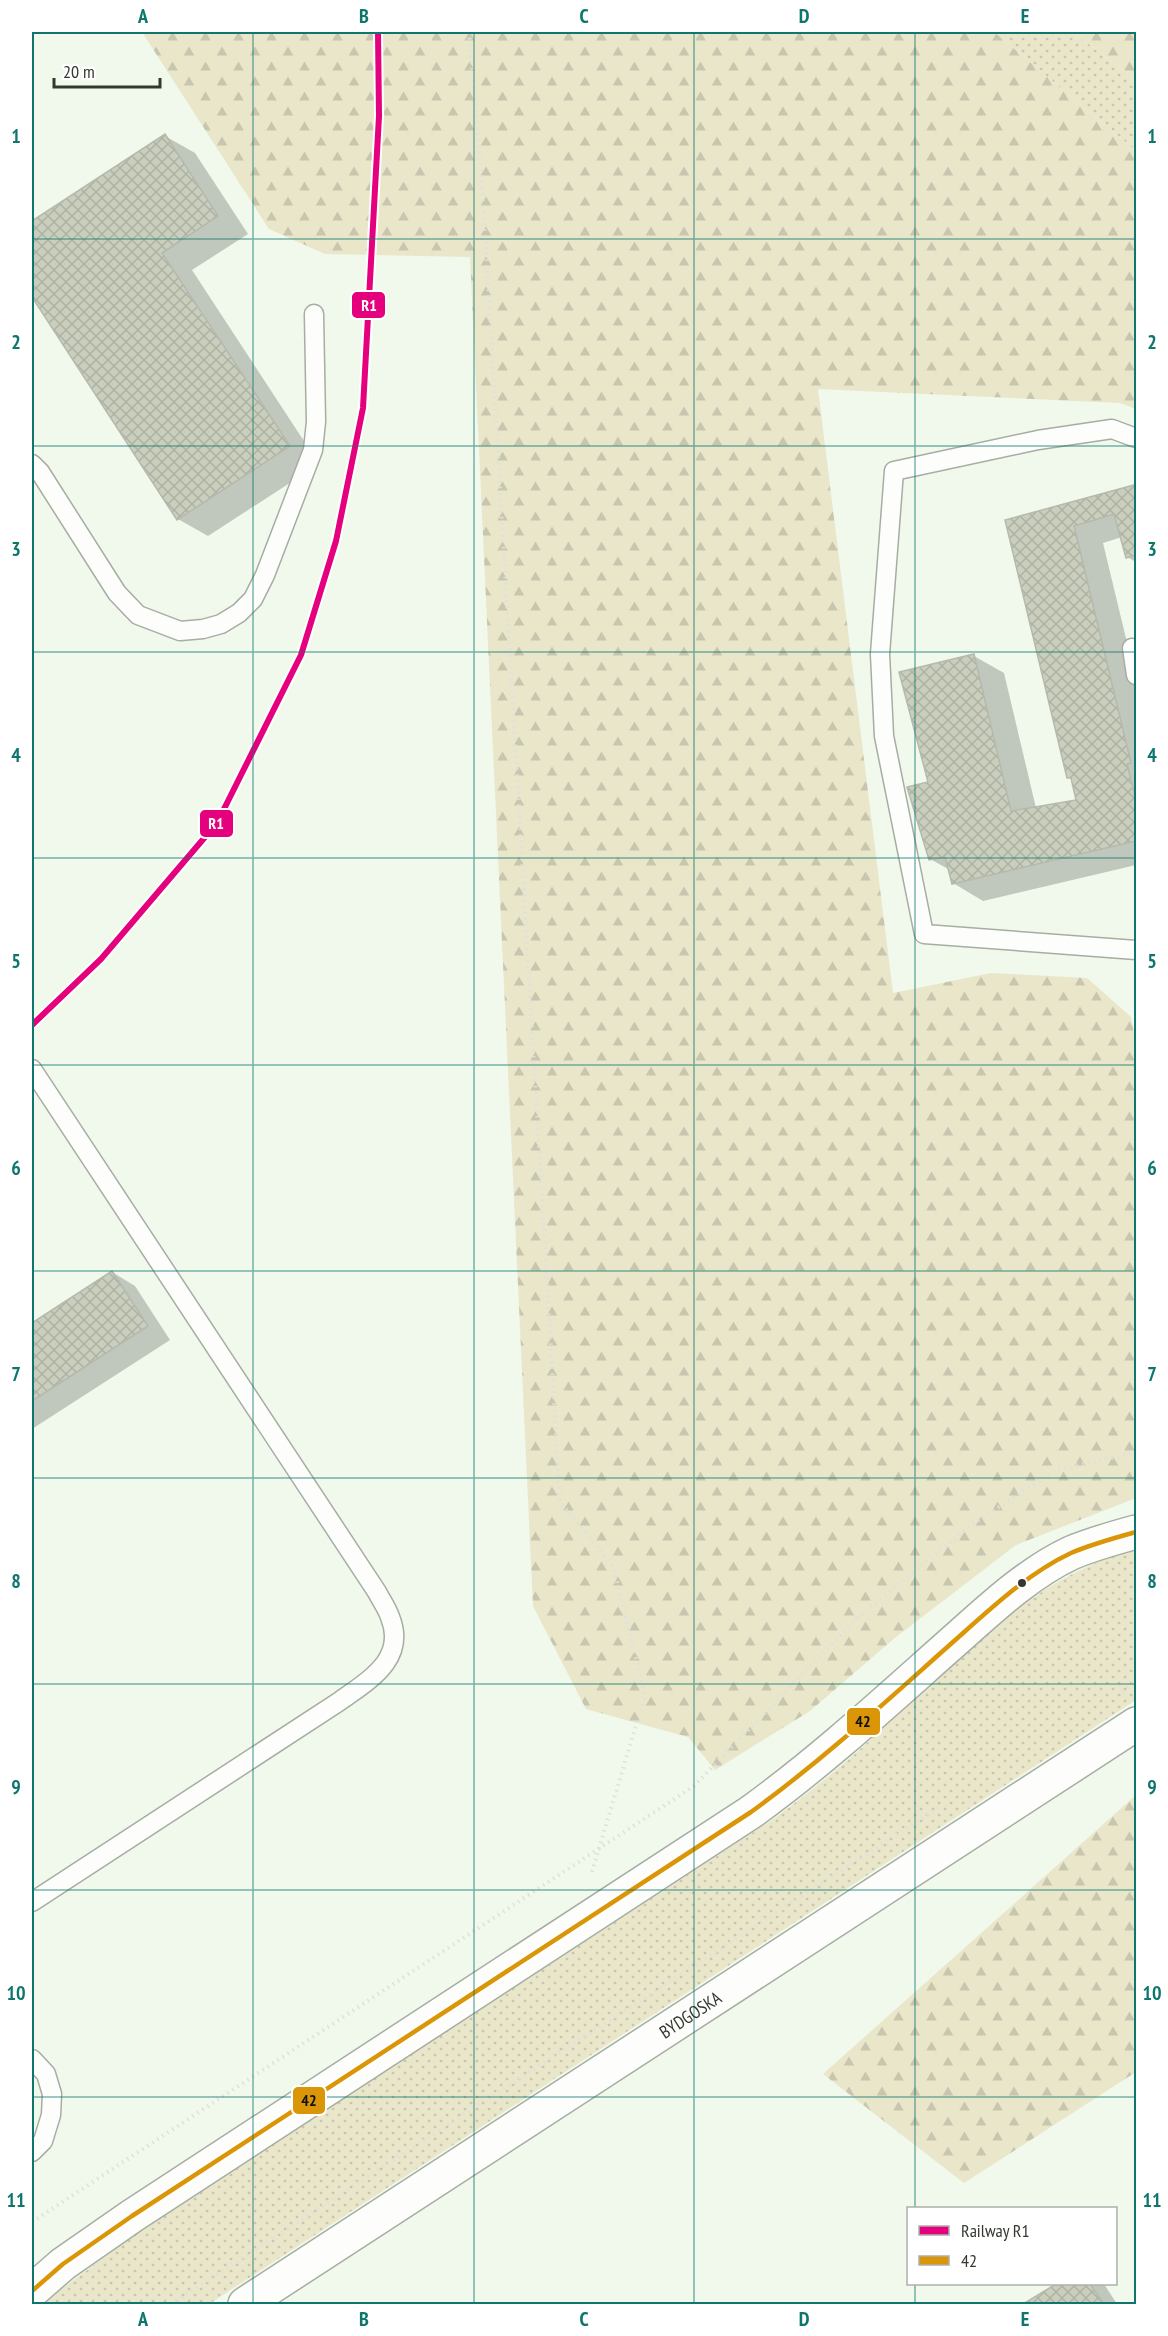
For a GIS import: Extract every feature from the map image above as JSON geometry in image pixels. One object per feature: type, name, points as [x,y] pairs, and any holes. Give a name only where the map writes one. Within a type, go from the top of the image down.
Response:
[{"type":"street","points":[[32,2291],[63,2264],[132,2216],[575,1929],[791,1783],[830,1752],[984,1615],[1038,1572],[1070,1554],[1104,1540],[1137,1532]]},
{"type":"street","name":"BYDGOSKA","points":[[245,2304],[1137,1724]]},
{"type":"lane","points":[[32,464],[40,472],[117,593],[138,615],[180,631],[203,629],[221,624],[239,613],[253,599],[265,575],[313,450],[316,422],[314,314]]},
{"type":"lane","points":[[1137,438],[1112,429],[1038,440],[894,471],[880,654],[884,736],[924,934],[1137,950]]},
{"type":"lane","points":[[1132,648],[1137,675]]},
{"type":"lane","points":[[32,1069],[376,1592],[390,1618],[395,1638],[389,1658],[379,1673],[32,1902]]},
{"type":"lane","points":[[32,2059],[46,2074],[52,2094],[51,2115],[42,2141],[32,2152]]},
{"type":"path","points":[[469,32],[484,220],[560,1502],[613,1566],[645,1695],[575,1929]]},
{"type":"path","points":[[32,2222],[694,1786],[857,1618],[970,1526],[1055,1470],[1137,1453]]},
{"type":"path","points":[[1116,1694],[1137,1681]]},
{"type":"path","points":[[171,2304],[945,1803]]},
{"type":"green space","points":[[142,32],[994,32],[1136,151],[1136,409],[1120,403],[818,389],[893,993],[991,973],[1087,978],[1131,1017],[1136,1044],[1136,1498],[1016,1545],[896,1637],[810,1711],[715,1770],[688,1737],[586,1709],[533,1606],[470,257],[325,254],[269,229]]},
{"type":"green space","points":[[994,32],[1073,32],[1136,80],[1136,151]]},
{"type":"green space","points":[[1073,32],[1136,32],[1136,80]]},
{"type":"green space","points":[[1136,1549],[1136,1700],[209,2304],[41,2304],[147,2226],[775,1818],[847,1761],[952,1663],[1020,1607],[1056,1583],[1094,1564]]},
{"type":"green space","points":[[1136,1795],[1136,2072],[964,2183],[823,2074]]},
{"type":"building","points":[[165,134],[218,216],[162,253],[290,446],[177,520],[32,297],[32,221]]},
{"type":"building","points":[[1134,485],[1136,555],[1126,558],[1114,514],[1074,526],[1131,763],[1127,764],[1136,800],[1136,841],[952,884],[945,857],[929,860],[907,787],[928,782],[899,672],[974,654],[1011,811],[1076,800],[1071,778],[1067,778],[1005,520]]},
{"type":"building","points":[[112,1271],[148,1326],[32,1401],[32,1323]]},
{"type":"building","points":[[1054,2285],[1091,2285],[1104,2304],[1023,2304]]},
{"type":"rail line","name":"R1","points":[[32,1025],[101,959],[217,823],[301,655],[336,541],[363,408],[379,116],[378,32]]},
{"type":"transit line","name":"42","points":[[32,2291],[63,2264],[132,2216],[751,1812],[826,1754],[1020,1584],[1071,1553],[1136,1532]]}]
